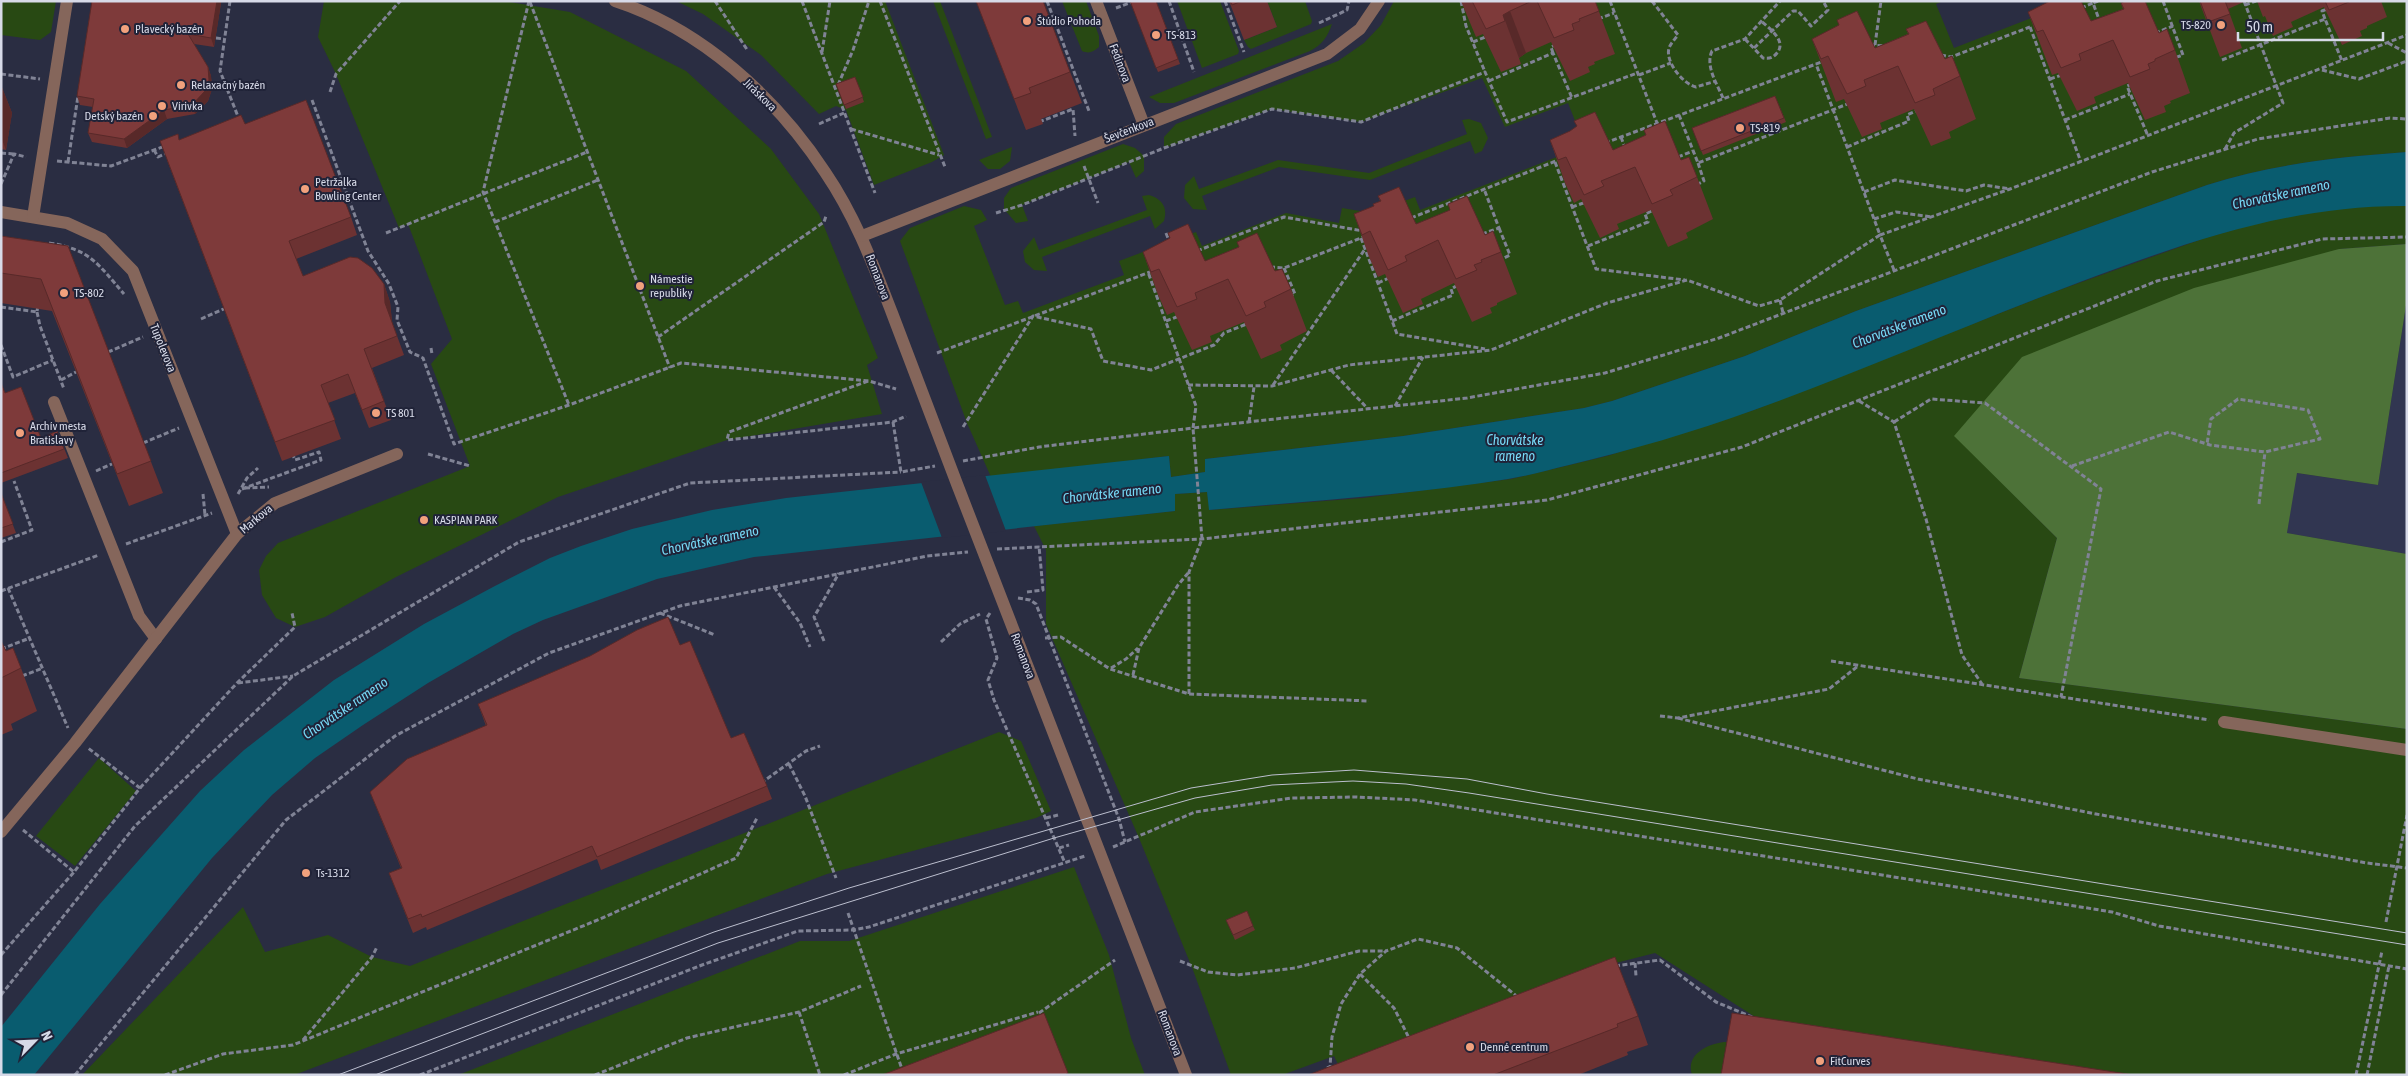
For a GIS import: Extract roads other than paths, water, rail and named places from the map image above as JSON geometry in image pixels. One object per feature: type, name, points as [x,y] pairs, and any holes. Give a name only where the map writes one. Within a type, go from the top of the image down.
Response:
[{"type":"street","points":[[33,217],[67,1]]},
{"type":"street","name":"Jiráskova","points":[[615,1],[629,4],[699,41],[767,99],[823,168],[847,206],[862,236]]},
{"type":"street","name":"Fedinova","points":[[1096,1],[1144,125]]},
{"type":"street","name":"Ševčenkova","points":[[862,236],[1327,54],[1360,29],[1379,1]]},
{"type":"street","name":"Tupolevova","points":[[1,212],[67,223],[102,238],[133,271],[237,534]]},
{"type":"street","name":"Romanova","points":[[862,236],[947,461],[1186,1075]]},
{"type":"street","points":[[54,402],[139,616],[156,639]]},
{"type":"street","name":"Markova","points":[[1,832],[74,743],[237,534],[275,503],[397,454]]},
{"type":"street","points":[[2224,722],[2407,750]]},
{"type":"water","name":"Chorvátske rameno","points":[[2407,152],[2407,206],[2364,207],[2322,212],[2281,219],[2200,240],[2080,282],[1754,410],[1639,447],[1592,459],[1523,476],[1471,485],[1209,510],[1207,492],[1175,494],[1175,511],[754,557],[657,579],[543,620],[513,634],[428,683],[315,758],[272,795],[212,858],[34,1075],[1,1075],[1,1027],[100,904],[200,791],[244,750],[334,680],[424,624],[550,558],[581,546],[632,529],[712,510],[786,498],[1169,456],[1171,477],[1205,472],[1205,459],[1403,436],[1584,408],[1612,401],[1745,356],[1856,311],[2207,185],[2256,172],[2306,162]]},
{"type":"tram line","points":[[338,1075],[714,932],[849,888],[1191,788],[1272,775],[1354,770],[1467,779],[1547,794],[2407,933]]},
{"type":"tram line","points":[[375,1075],[718,943],[1054,838],[1195,798],[1272,785],[1353,781],[1406,784],[2407,945]]},
{"type":"place","name":"Štúdio Pohoda","points":[[1027,21]]},
{"type":"place","name":"TS-820","points":[[2221,25]]},
{"type":"place","name":"Plavecký bazén","points":[[125,29]]},
{"type":"place","name":"TS-813","points":[[1156,35]]},
{"type":"place","name":"Relaxačný bazén","points":[[181,85]]},
{"type":"place","name":"Vírivka","points":[[162,106]]},
{"type":"place","name":"Detský bazén","points":[[153,116]]},
{"type":"place","name":"TS-819","points":[[1740,128]]},
{"type":"place","name":"Petržalka Bowling Center","points":[[305,189]]},
{"type":"place","name":"Námestie republiky","points":[[640,286]]},
{"type":"place","name":"TS-802","points":[[64,293]]},
{"type":"place","name":"TS 801","points":[[376,413]]},
{"type":"place","name":"Archív mesta Bratislavy","points":[[20,433]]},
{"type":"place","name":"KASPIAN PARK","points":[[424,520]]},
{"type":"place","name":"Ts-1312","points":[[306,873]]},
{"type":"place","name":"Denné centrum","points":[[1470,1047]]},
{"type":"place","name":"FitCurves","points":[[1820,1061]]}]
